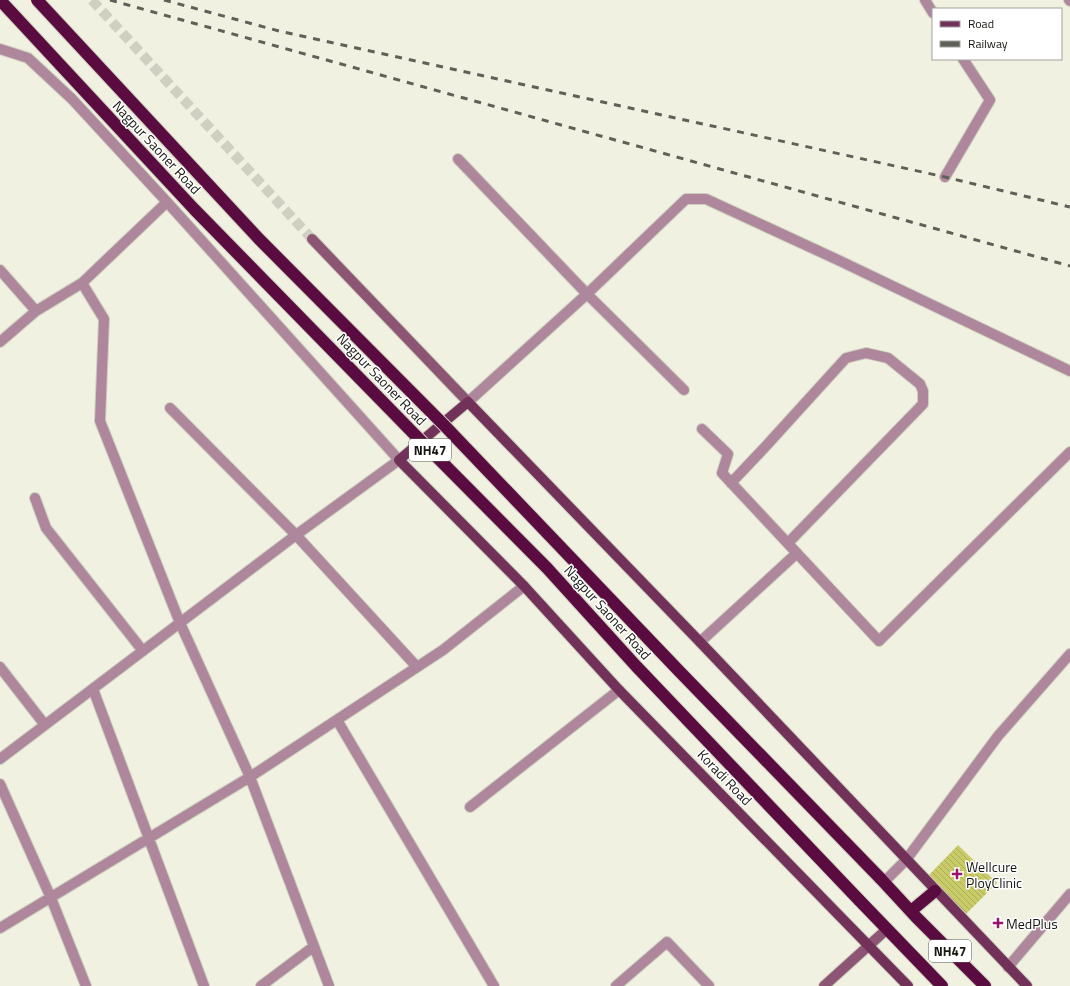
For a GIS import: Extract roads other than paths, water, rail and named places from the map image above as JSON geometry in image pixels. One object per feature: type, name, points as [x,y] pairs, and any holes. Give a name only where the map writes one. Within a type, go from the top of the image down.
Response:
[{"type":"highway","name":"Nagpur Saoner Road","points":[[0,0],[194,209],[547,568],[636,666],[886,930]]},
{"type":"highway","name":"Nagpur Saoner Road","points":[[37,0],[259,239],[443,424],[675,667],[882,880]]},
{"type":"highway","name":"NH47","points":[[882,880],[913,914],[985,986]]},
{"type":"highway","points":[[913,914],[935,891]]},
{"type":"highway","name":"NH47","points":[[886,930],[942,986]]},
{"type":"main road","points":[[399,460],[468,402],[700,642],[935,891],[1027,986]]},
{"type":"main road","name":"Koradi Road","points":[[399,460],[524,586],[619,690],[908,986]]},
{"type":"street","points":[[925,0],[932,11]]},
{"type":"street","points":[[0,49],[28,58],[72,99],[167,202],[399,460],[296,535],[0,759]]},
{"type":"street","points":[[945,177],[990,100],[964,60]]},
{"type":"street","points":[[458,159],[586,294],[684,390]]},
{"type":"street","points":[[312,239],[468,402],[586,294],[686,199],[706,199],[838,260],[1070,371]]},
{"type":"street","points":[[0,342],[36,310],[82,283],[167,202]]},
{"type":"street","points":[[0,270],[36,310]]},
{"type":"street","points":[[82,283],[104,319],[100,421],[180,623],[250,778],[329,986]]},
{"type":"street","points":[[731,483],[846,358],[866,353],[888,358],[920,384],[923,391],[923,404],[788,543]]},
{"type":"street","points":[[170,408],[296,535],[417,667]]},
{"type":"street","points":[[702,428],[728,454],[722,473],[879,641],[1070,452]]},
{"type":"street","points":[[35,498],[46,528],[143,651]]},
{"type":"street","points":[[700,642],[797,553]]},
{"type":"street","points":[[0,928],[250,778],[443,650],[524,586]]},
{"type":"street","points":[[882,880],[906,860],[998,736],[1070,654]]},
{"type":"street","points":[[0,668],[45,725]]},
{"type":"street","points":[[92,689],[204,986]]},
{"type":"street","points":[[470,807],[619,690]]},
{"type":"street","points":[[337,720],[494,986]]},
{"type":"street","points":[[0,784],[52,898],[86,986]]},
{"type":"street","points":[[1008,967],[1070,894]]},
{"type":"street","points":[[824,986],[886,930]]},
{"type":"street","points":[[616,986],[667,942],[709,986]]},
{"type":"street","points":[[261,986],[313,947]]},
{"type":"tunnel","points":[[92,0],[312,239]]},
{"type":"railway","points":[[110,0],[1070,266]]},
{"type":"railway","points":[[164,0],[279,31],[945,177],[1070,207]]},
{"type":"place","name":"Wellcure PloyClinic","points":[[957,874]]},
{"type":"place","name":"MedPlus","points":[[998,923]]}]
